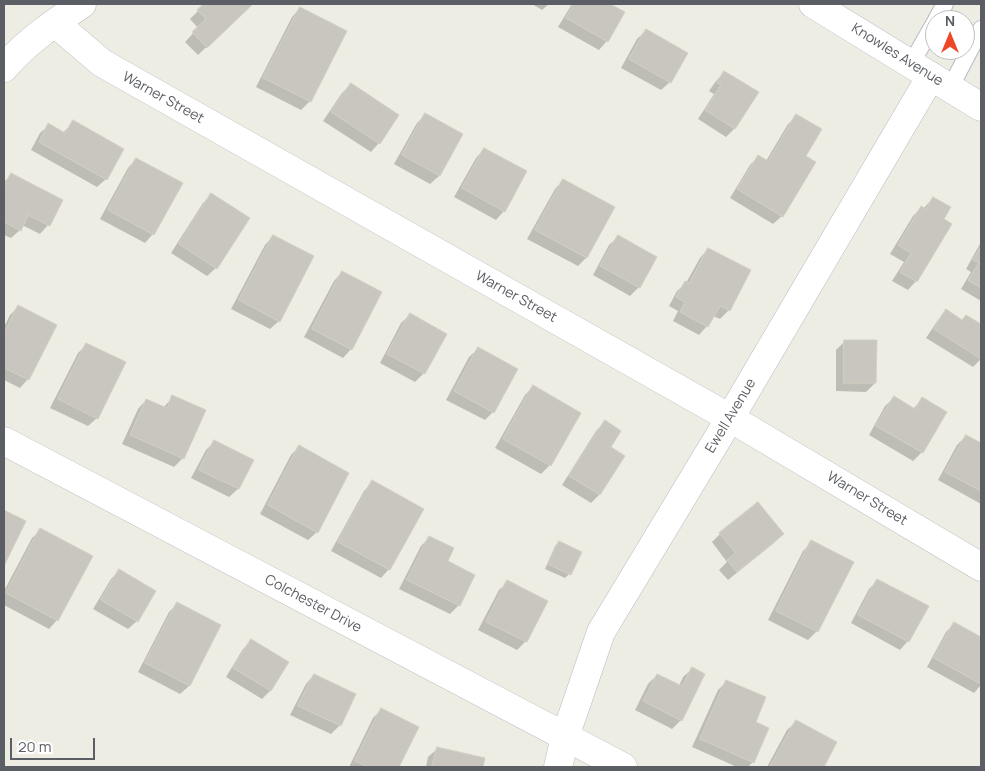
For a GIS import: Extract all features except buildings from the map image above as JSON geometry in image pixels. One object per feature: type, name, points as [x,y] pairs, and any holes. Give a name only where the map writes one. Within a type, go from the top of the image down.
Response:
[{"type":"street","points":[[4,68],[16,54],[55,22],[82,4]]},
{"type":"street","name":"Knowles Avenue","points":[[813,4],[981,107]]},
{"type":"street","name":"Warner Street","points":[[55,22],[102,63],[730,418],[981,567]]},
{"type":"street","name":"Ewell Avenue","points":[[558,767],[565,737],[601,632],[730,418],[930,76]]},
{"type":"street","name":"Colchester Drive","points":[[4,441],[622,767]]},
{"type":"lane","points":[[930,76],[981,29]]},
{"type":"lane","points":[[930,76],[932,60]]}]
